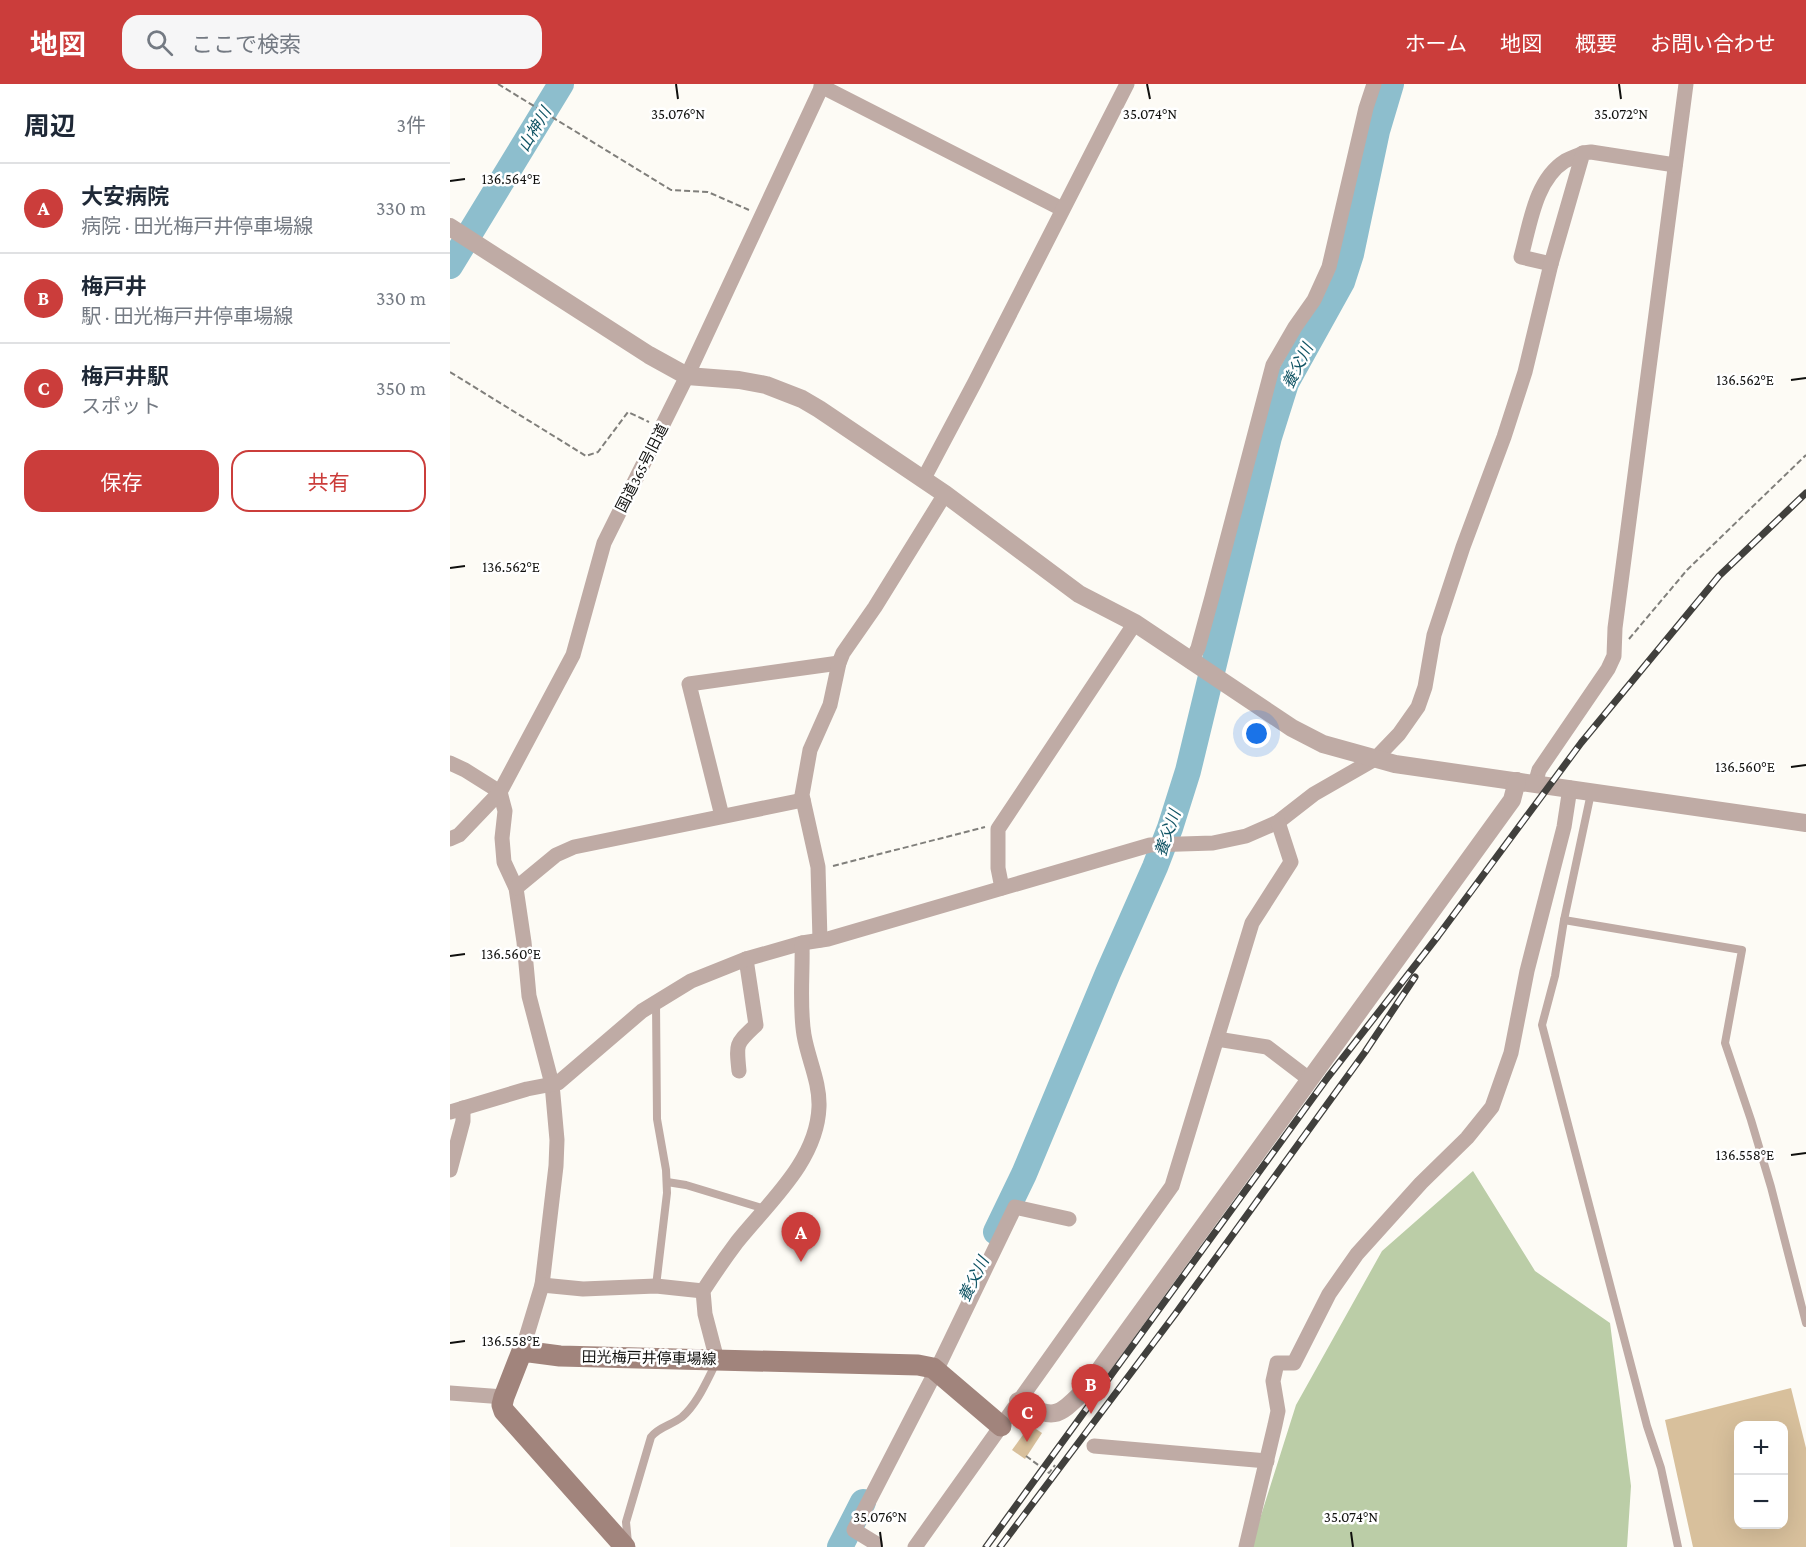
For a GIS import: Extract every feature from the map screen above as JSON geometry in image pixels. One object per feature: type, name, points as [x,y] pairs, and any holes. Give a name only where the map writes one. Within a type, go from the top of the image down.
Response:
[{"type":"main road","name":"田光梅戸井停車場線","points":[[522,1351],[560,1356],[929,1368]]},
{"type":"main road","points":[[522,1351],[504,1397],[502,1405],[504,1411],[626,1547]]},
{"type":"main road","points":[[929,1368],[1002,1426]]},
{"type":"street","points":[[923,480],[1127,84]]},
{"type":"street","points":[[1195,664],[1273,365],[1314,300],[1329,267],[1366,108],[1374,84]]},
{"type":"street","points":[[1018,1401],[1044,1413],[1062,1412],[1085,1390],[1512,800],[1539,770],[1602,678],[1614,656],[1614,628],[1686,84]]},
{"type":"street","name":"国道365号旧道","points":[[450,839],[459,835],[500,792],[573,655],[604,543],[662,429],[822,85]]},
{"type":"street","points":[[822,85],[1062,209]]},
{"type":"street","points":[[1551,264],[1521,257],[1541,188],[1565,161],[1591,152],[1676,165]]},
{"type":"street","points":[[450,1170],[463,1121],[456,1110],[527,1089],[558,1083],[656,1001],[691,981],[746,959],[802,943],[839,936],[1150,845],[1213,843],[1246,836],[1278,822],[1314,794],[1375,759],[1399,734],[1418,707],[1425,687],[1434,635],[1463,546],[1526,372],[1551,264],[1583,153]]},
{"type":"street","points":[[452,228],[649,355],[687,376],[739,380],[765,385],[793,395],[819,409],[945,494],[1079,594],[1135,623],[1305,736],[1323,744],[1375,759],[1806,823]]},
{"type":"street","points":[[820,940],[818,867],[803,800],[810,750],[830,705],[843,653],[875,608],[945,494]]},
{"type":"street","points":[[1002,888],[998,868],[998,829],[1135,623]]},
{"type":"street","points":[[722,816],[689,684],[839,663]]},
{"type":"street","points":[[450,763],[500,792],[505,811],[502,838],[504,862],[516,888],[529,996],[552,1084],[557,1140],[556,1166],[542,1285],[522,1351]]},
{"type":"street","points":[[1246,1547],[1278,1411],[1273,1381],[1277,1363],[1293,1363],[1329,1294],[1357,1254],[1421,1183],[1467,1138],[1492,1107],[1511,1053],[1527,971],[1564,827],[1570,788]]},
{"type":"street","points":[[516,888],[556,855],[574,847],[803,800]]},
{"type":"street","points":[[915,1547],[1172,1186],[1252,923],[1291,862],[1278,822]]},
{"type":"street","points":[[717,1360],[705,1314],[703,1291],[738,1242],[789,1179],[811,1140],[819,1106],[803,1022],[802,943]]},
{"type":"street","points":[[739,1071],[738,1042],[756,1025],[746,959]]},
{"type":"street","points":[[1217,1038],[1267,1047],[1309,1079]]},
{"type":"street","points":[[875,1547],[875,1544],[854,1530],[929,1368],[1015,1208],[1069,1219]]},
{"type":"street","points":[[542,1285],[582,1289],[656,1286],[703,1291]]},
{"type":"street","points":[[450,1393],[504,1397]]},
{"type":"street","points":[[1094,1446],[1266,1461]]},
{"type":"lane","points":[[1592,791],[1564,920],[1555,976],[1542,1025],[1647,1426],[1661,1468],[1678,1547]]},
{"type":"lane","points":[[1564,920],[1742,950],[1725,1043],[1771,1187],[1806,1323]]},
{"type":"lane","points":[[656,1001],[657,1119],[667,1182],[656,1286]]},
{"type":"lane","points":[[667,1182],[686,1185],[765,1209]]},
{"type":"lane","points":[[626,1547],[626,1521],[651,1437],[653,1433],[680,1419],[688,1412],[717,1360]]},
{"type":"path","points":[[498,84],[671,190],[708,192],[763,216]]},
{"type":"path","points":[[450,372],[586,456],[598,452],[628,412],[662,429]]},
{"type":"path","points":[[1614,656],[1687,570],[1805,456]]},
{"type":"path","points":[[818,867],[835,866],[985,827],[998,829]]},
{"type":"path","points":[[1026,1456],[1049,1473],[1055,1465]]},
{"type":"green space","points":[[1473,1171],[1535,1271],[1610,1323],[1631,1486],[1627,1547],[1251,1547],[1296,1405],[1382,1251]]},
{"type":"building","points":[[1791,1388],[1806,1448],[1806,1547],[1693,1547],[1665,1420]]},
{"type":"building","points":[[1030,1425],[1042,1433],[1025,1459],[1012,1450]]},
{"type":"waterway","name":"山神川","points":[[450,266],[561,84]]},
{"type":"waterway","name":"養父川","points":[[996,1232],[1024,1174],[1170,828],[1188,771],[1269,437],[1286,383],[1342,282],[1351,254],[1377,131],[1391,84]]},
{"type":"waterway","name":"養父川","points":[[840,1547],[863,1502]]},
{"type":"railway","points":[[986,1547],[1328,1077],[1438,936],[1581,743],[1719,576],[1806,493]]},
{"type":"railway","points":[[1000,1547],[1176,1313],[1365,1052],[1415,977]]},
{"type":"place","name":"大安病院","points":[[801,1262]]},
{"type":"place","name":"梅戸井","points":[[1091,1414]]},
{"type":"place","name":"梅戸井駅","points":[[1027,1442]]}]
